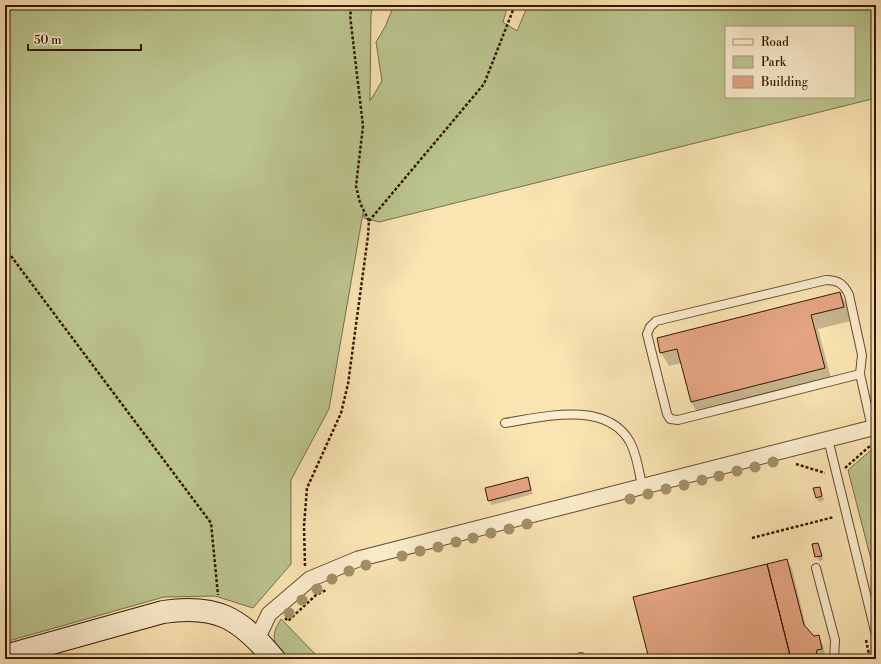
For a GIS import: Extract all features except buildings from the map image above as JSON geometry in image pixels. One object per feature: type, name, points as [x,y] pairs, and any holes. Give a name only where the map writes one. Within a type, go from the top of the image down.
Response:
[{"type":"main road","points":[[5,656],[163,612],[187,608],[204,609],[220,613],[236,622],[257,639],[274,659]]},
{"type":"street","points":[[257,639],[269,614],[310,579],[358,559],[874,427]]},
{"type":"lane","points":[[860,374],[678,420],[670,419],[667,414],[647,334],[650,327],[656,322],[826,280],[834,280],[846,288],[849,295],[862,354],[860,374],[874,427]]},
{"type":"lane","points":[[506,423],[574,415],[590,416],[606,420],[618,427],[629,441],[635,455],[642,486]]},
{"type":"lane","points":[[828,439],[834,471],[876,634]]},
{"type":"lane","points":[[816,568],[835,640],[834,659]]},
{"type":"path","points":[[353,5],[350,16],[363,126],[356,186],[360,203],[369,221]]},
{"type":"path","points":[[310,579],[305,567],[303,554],[307,488],[341,413],[348,384],[369,221],[484,84],[515,5]]},
{"type":"path","points":[[5,248],[211,523],[220,613]]},
{"type":"path","points":[[789,466],[797,464],[823,473],[834,471],[845,468],[869,445],[876,444]]},
{"type":"path","points":[[752,538],[834,516]]},
{"type":"path","points":[[269,614],[288,621],[316,595],[328,589]]},
{"type":"green space","points":[[5,5],[373,5],[371,14],[370,101],[382,81],[376,42],[385,27],[394,5],[508,5],[503,22],[517,31],[528,5],[876,5],[876,98],[379,222],[364,218],[363,213],[329,409],[291,480],[291,564],[253,608],[215,596],[164,597],[5,642]]},
{"type":"green space","points":[[876,446],[876,579],[848,470]]},
{"type":"green space","points":[[281,619],[320,659],[285,659],[274,640],[275,630]]}]
